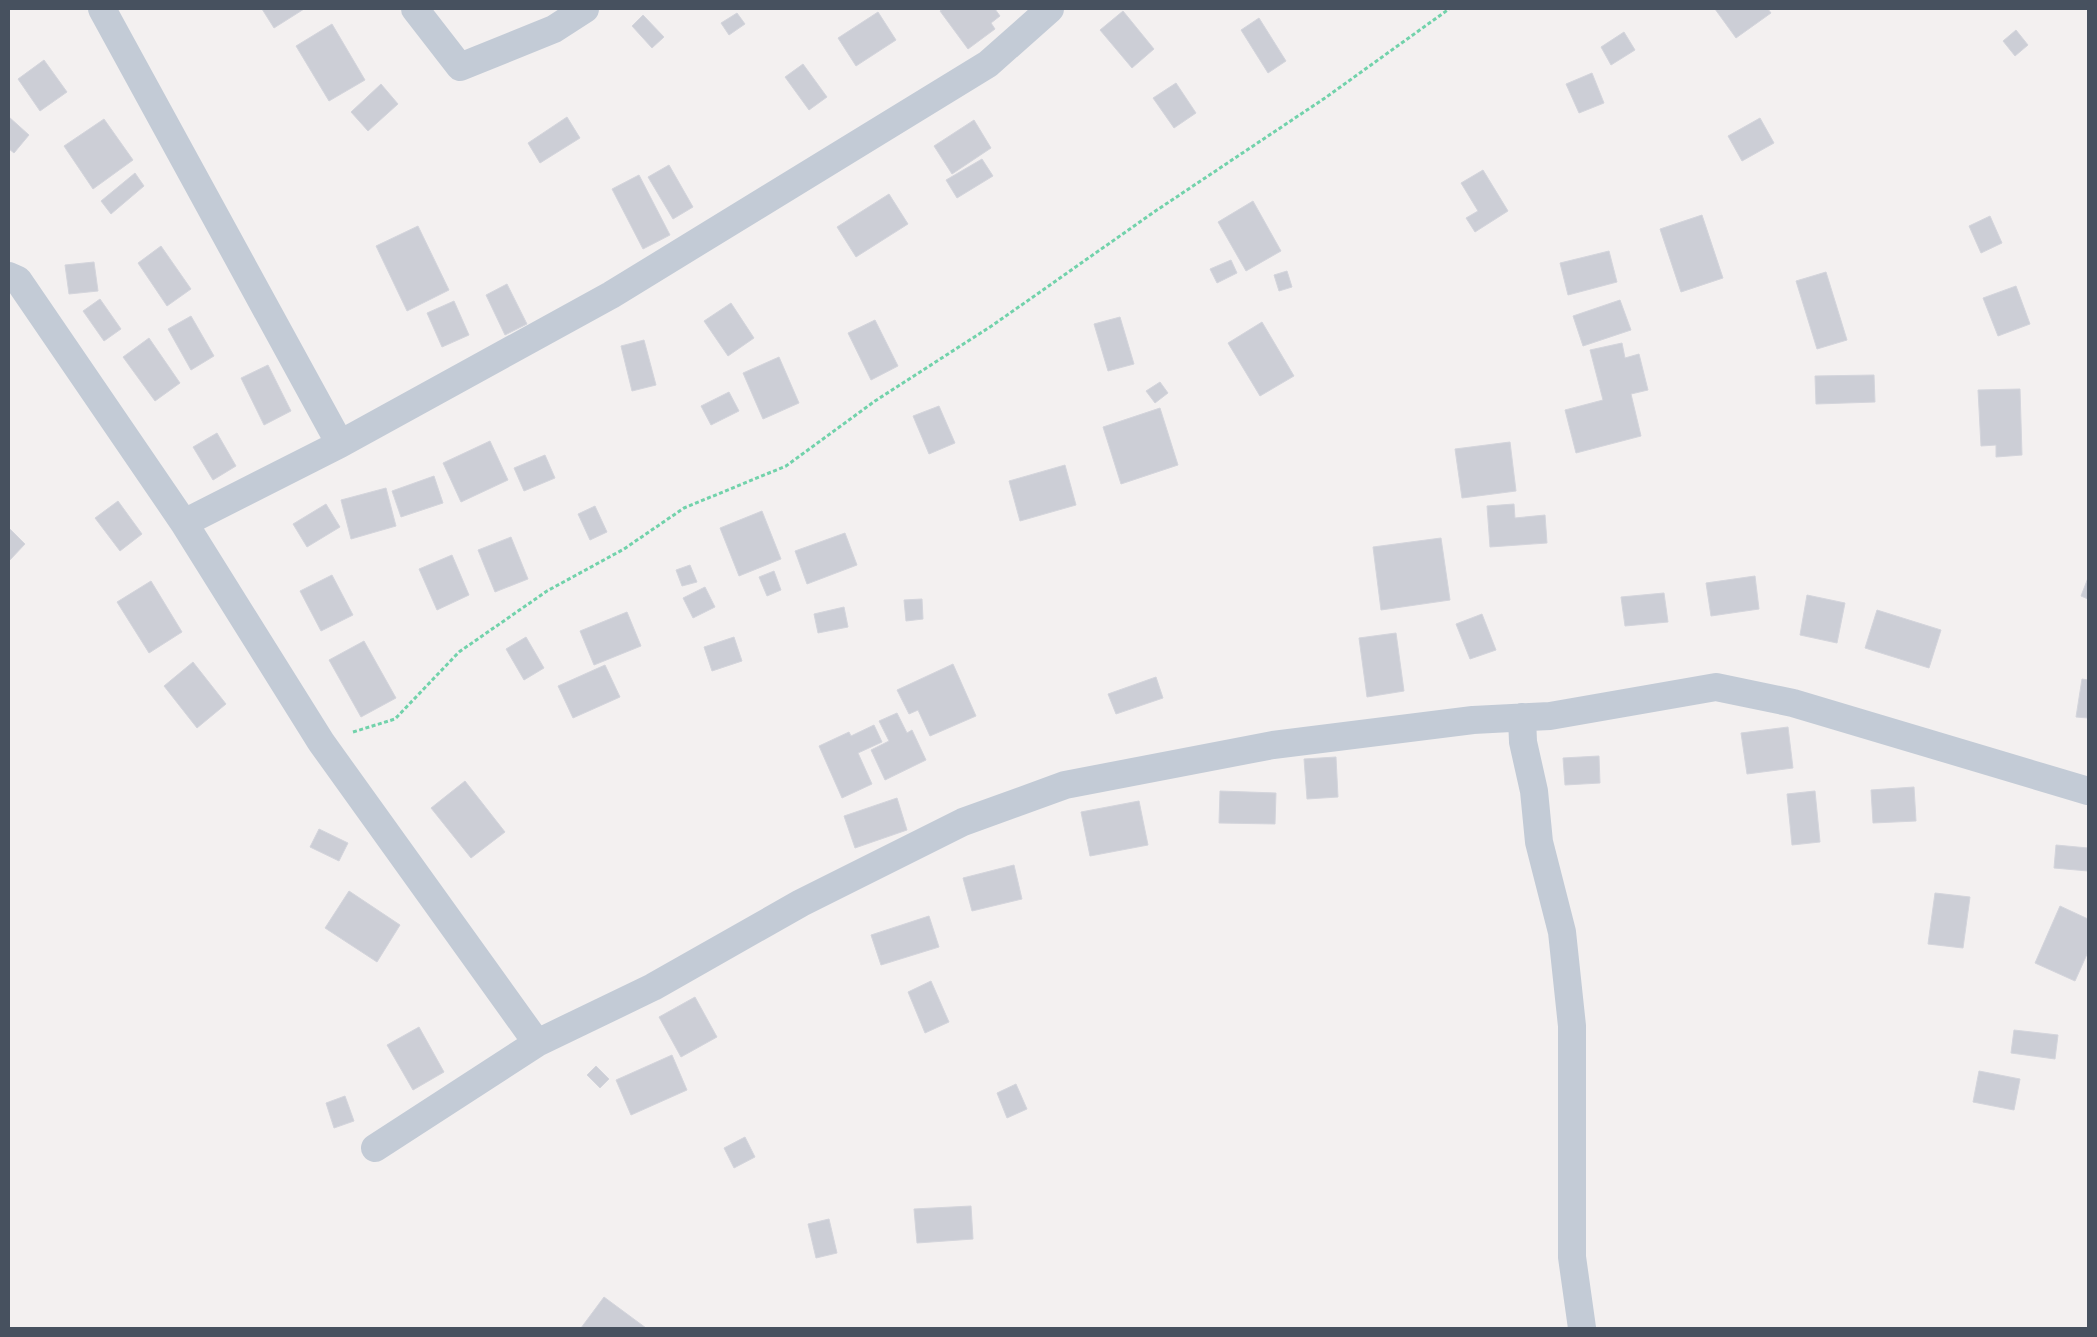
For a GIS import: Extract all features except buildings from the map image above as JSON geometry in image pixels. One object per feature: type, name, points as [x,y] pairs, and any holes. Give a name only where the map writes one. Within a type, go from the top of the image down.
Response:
[{"type":"street","points":[[102,9],[340,444]]},
{"type":"street","points":[[415,9],[460,67],[554,28],[585,9]]},
{"type":"street","points":[[184,523],[340,444],[602,300],[988,64],[1050,9]]},
{"type":"street","points":[[9,276],[18,280],[184,523],[321,742],[537,1043]]},
{"type":"street","points":[[374,1148],[537,1043],[653,987],[801,903],[963,822],[1065,785],[1273,745],[1473,720],[1550,716],[1716,687],[1793,702],[2088,791]]},
{"type":"street","points":[[1522,717],[1523,742],[1534,791],[1539,842],[1562,932],[1572,1026],[1572,1257],[1582,1328]]},
{"type":"path","points":[[321,742],[395,719],[459,652],[546,591],[624,549],[684,508],[786,466],[876,401],[993,325],[1154,212],[1326,98],[1449,9]]}]
